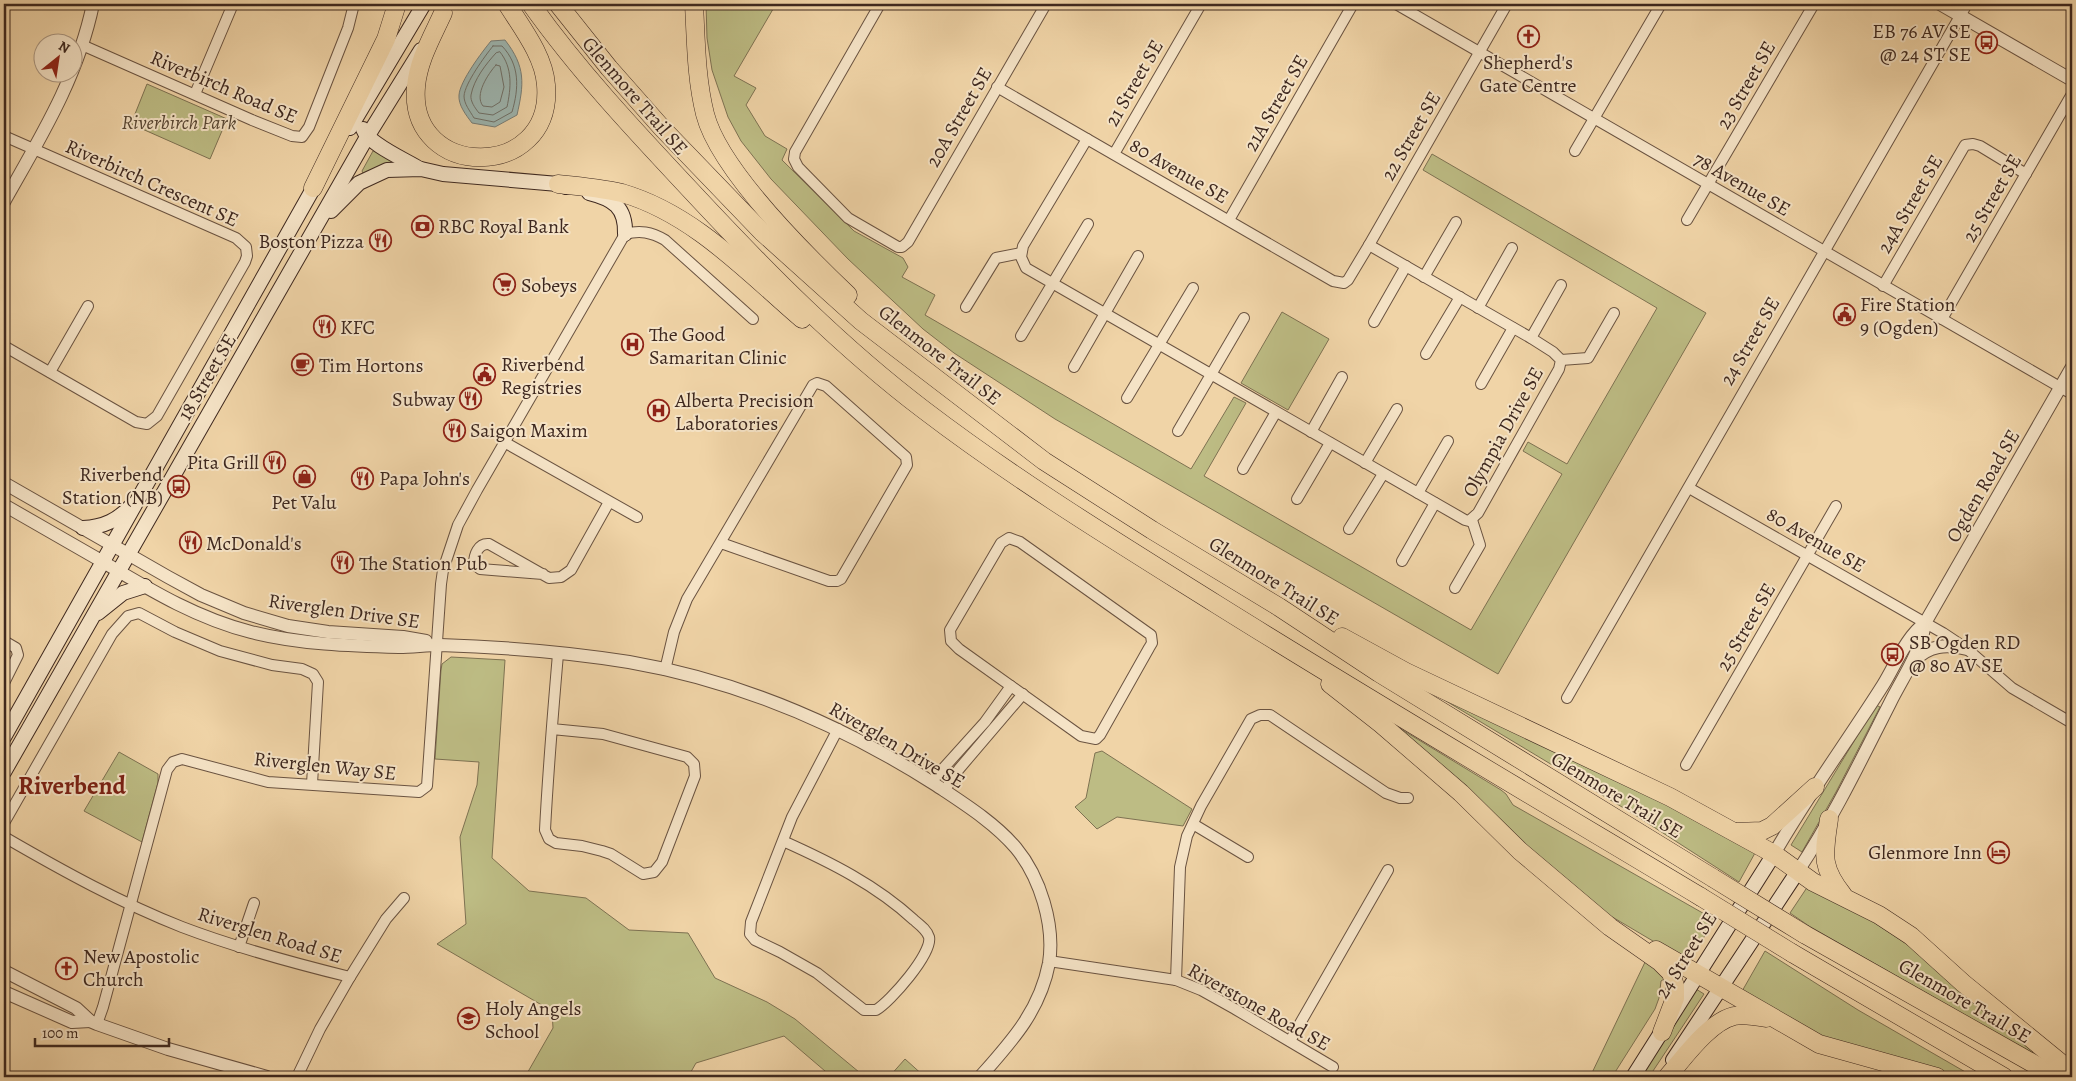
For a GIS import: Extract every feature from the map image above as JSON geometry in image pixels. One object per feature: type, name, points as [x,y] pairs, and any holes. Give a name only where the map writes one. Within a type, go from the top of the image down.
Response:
[{"type":"highway","points":[[314,188],[386,39],[397,4]]},
{"type":"highway","points":[[446,8],[419,68],[416,89],[418,112],[428,132],[442,146],[467,157],[491,158],[514,150],[527,140],[540,123],[546,100],[543,68],[534,48],[508,4]]},
{"type":"highway","name":"Glenmore Trail SE","points":[[531,4],[553,35],[593,84],[721,222],[836,336],[921,408],[1023,480],[1264,634],[1792,953],[2004,1077]]},
{"type":"highway","name":"Glenmore Trail SE","points":[[558,4],[609,68],[662,128],[762,232],[861,321],[1044,461],[1379,673],[1804,934],[2057,1077]]},
{"type":"highway","points":[[694,4],[699,79],[705,115],[717,141],[734,170],[770,215],[833,281],[943,384]]},
{"type":"highway","points":[[558,184],[622,194],[643,201],[683,221],[738,264],[860,368],[921,408]]},
{"type":"highway","points":[[1279,608],[1310,620],[1406,672],[1670,797],[1774,854],[1813,882],[1862,905],[1911,936],[1970,989],[2072,1072]]},
{"type":"highway","points":[[1264,634],[1382,724],[1461,793],[1520,851],[1610,928],[1660,962],[1671,973],[1675,986],[1675,998],[1662,1032]]},
{"type":"highway","points":[[1734,832],[1762,830],[1772,826],[1815,787]]},
{"type":"highway","points":[[1829,819],[1825,846],[1825,865],[1833,883],[1845,898]]},
{"type":"highway","points":[[1584,904],[1626,932],[1819,1044],[1937,1077]]},
{"type":"highway","points":[[1667,1077],[1707,1032],[1726,1019],[1734,1016],[1749,1015],[1776,1020]]},
{"type":"main road","name":"18 Street SE","points":[[4,737],[104,563],[314,188],[424,4]]},
{"type":"main road","name":"18 Street SE","points":[[4,772],[367,137],[446,8]]},
{"type":"main road","points":[[369,96],[363,124],[363,131],[367,137],[420,169]]},
{"type":"main road","points":[[313,232],[348,192],[364,180],[387,170],[420,169],[443,174],[558,184],[612,201],[623,212],[625,234]]},
{"type":"main road","points":[[83,528],[108,524],[124,513],[142,493]]},
{"type":"main road","points":[[93,616],[123,593],[145,586]]},
{"type":"main road","name":"24 Street SE","points":[[1633,1077],[1774,854]]},
{"type":"main road","points":[[1662,1077],[1798,871]]},
{"type":"street","points":[[82,45],[93,4]]},
{"type":"street","points":[[195,94],[233,4]]},
{"type":"street","name":"Riverbirch Road SE","points":[[82,45],[268,126],[292,136],[302,137],[309,127],[348,28],[354,4]]},
{"type":"street","name":"20A Street SE","points":[[880,4],[793,156],[798,167],[848,218],[894,246],[902,247],[908,242],[1046,4]]},
{"type":"street","name":"21 Street SE","points":[[1114,154],[1200,4]]},
{"type":"street","name":"21A Street SE","points":[[1229,220],[1353,4]]},
{"type":"street","name":"78 Avenue SE","points":[[1396,4],[2072,394]]},
{"type":"street","name":"22 Street SE","points":[[1344,283],[1348,280],[1507,4]]},
{"type":"street","points":[[1575,151],[1661,4]]},
{"type":"street","name":"23 Street SE","points":[[1688,220],[1814,4]]},
{"type":"street","points":[[1940,4],[2072,80]]},
{"type":"street","name":"24 Street SE","points":[[1567,698],[1967,4]]},
{"type":"street","points":[[4,202],[69,82]]},
{"type":"street","name":"80 Avenue SE","points":[[997,87],[1333,281],[1344,283]]},
{"type":"street","name":"25 Street SE","points":[[1942,319],[2072,94]]},
{"type":"street","points":[[4,136],[34,149]]},
{"type":"street","points":[[966,307],[996,258],[1021,253],[1023,246],[1087,139]]},
{"type":"street","name":"24A Street SE","points":[[1884,286],[1963,147],[1970,144],[1980,146],[2026,174]]},
{"type":"street","name":"Riverbirch Crescent SE","points":[[4,346],[136,422],[147,424],[153,421],[227,296],[244,262],[247,251],[246,247],[236,238],[34,149]]},
{"type":"street","points":[[1424,277],[1456,222]]},
{"type":"street","points":[[1022,336],[1051,283],[1088,224]]},
{"type":"street","points":[[625,234],[650,232],[665,240],[753,319]]},
{"type":"street","name":"Riverglen Way SE","points":[[94,1022],[103,1008],[167,770],[173,762],[182,759],[268,782],[419,792],[427,786],[440,584],[451,543],[464,513],[625,234]]},
{"type":"street","name":"Olympia Drive SE","points":[[1021,253],[1021,261],[1026,268],[1051,283],[1383,474],[1465,520],[1472,520],[1478,513],[1559,369],[1560,360],[1553,352],[1531,338],[1368,245]]},
{"type":"street","points":[[1478,308],[1512,248]]},
{"type":"street","points":[[1074,367],[1138,256]]},
{"type":"street","points":[[1374,322],[1406,266]]},
{"type":"street","name":"Olympia Drive SE","points":[[1531,338],[1561,284]]},
{"type":"street","points":[[1127,398],[1193,288]]},
{"type":"street","points":[[1426,354],[1460,297]]},
{"type":"street","points":[[50,372],[88,306]]},
{"type":"street","name":"Olympia Drive SE","points":[[1560,360],[1588,358],[1614,314]]},
{"type":"street","points":[[1178,431],[1244,318]]},
{"type":"street","points":[[1481,384],[1513,328]]},
{"type":"street","name":"Ogden Road SE","points":[[1798,871],[1829,819],[1910,665],[1923,635],[1925,623],[2072,367]]},
{"type":"street","points":[[1311,432],[1342,377]]},
{"type":"street","points":[[665,670],[678,619],[688,599],[808,390],[817,383],[826,386],[906,457],[905,467],[841,579],[837,582],[829,581],[721,543]]},
{"type":"street","points":[[1365,463],[1397,409]]},
{"type":"street","points":[[1243,469],[1276,412]]},
{"type":"street","points":[[1418,493],[1448,440]]},
{"type":"street","points":[[504,442],[637,517]]},
{"type":"street","points":[[1297,499],[1330,443]]},
{"type":"street","points":[[1349,529],[1383,474]]},
{"type":"street","name":"Riverglen Drive SE","points":[[4,482],[201,595],[258,618],[288,626],[328,632],[403,637],[423,640],[435,645]]},
{"type":"street","name":"80 Avenue SE","points":[[1689,488],[1925,623],[1967,649],[2012,688],[2072,724]]},
{"type":"street","points":[[543,574],[480,569],[474,564],[474,561],[479,547],[485,543],[543,574],[554,578],[567,574],[609,502]]},
{"type":"street","name":"Olympia Drive SE","points":[[1402,561],[1435,503]]},
{"type":"street","name":"Riverglen Drive SE","points":[[4,505],[145,586],[192,611],[227,625],[286,639],[399,647],[435,645],[558,654],[628,662],[752,694],[838,729],[871,746],[931,782],[1006,838],[1026,862],[1044,905],[1048,920],[1049,961],[1037,1002],[1017,1036],[980,1077]]},
{"type":"street","name":"25 Street SE","points":[[1686,766],[1836,506]]},
{"type":"street","name":"Olympia Drive SE","points":[[1455,588],[1480,545],[1472,520]]},
{"type":"street","points":[[1009,538],[1020,542],[1148,632],[1152,639],[1149,648],[1096,738],[1081,736],[1011,686],[959,650],[951,641],[950,635],[950,630],[1001,543],[1009,538]]},
{"type":"street","points":[[4,823],[112,634],[128,616],[139,613],[175,632],[220,651],[272,665],[302,669],[314,674],[318,682],[312,784]]},
{"type":"street","name":"Ogden Road SE","points":[[1774,854],[1815,787],[1883,685],[1915,630],[1925,623]]},
{"type":"street","points":[[4,641],[16,648],[18,655],[4,683]]},
{"type":"street","points":[[1910,665],[1928,649],[1945,646],[1967,649]]},
{"type":"street","points":[[552,729],[603,734],[622,738],[687,757],[691,760],[696,769],[695,776],[662,862],[654,872],[643,874],[611,854],[589,847],[556,843],[549,839],[545,830],[552,729],[558,654]]},
{"type":"street","points":[[931,782],[985,722],[1011,686]]},
{"type":"street","points":[[944,791],[959,769],[1023,694]]},
{"type":"street","points":[[1176,980],[1180,867],[1187,836],[1201,806],[1249,722],[1260,715],[1270,715],[1386,793],[1400,798],[1408,798]]},
{"type":"street","points":[[783,840],[829,862],[882,893],[897,904],[928,934],[929,945],[921,961],[876,1010],[864,1010],[817,974],[755,940],[750,934],[751,922],[783,840],[806,788],[838,729]]},
{"type":"street","points":[[1193,824],[1248,857]]},
{"type":"street","name":"Riverglen Road SE","points":[[4,835],[6,838],[81,881],[184,928],[293,963],[350,977],[320,1029],[297,1077]]},
{"type":"street","points":[[1290,1041],[1388,870]]},
{"type":"street","points":[[350,977],[386,919],[404,898]]},
{"type":"street","points":[[239,947],[254,903]]},
{"type":"street","name":"Riverstone Road SE","points":[[1049,961],[1176,980],[1201,990],[1333,1067]]},
{"type":"street","points":[[4,971],[76,1008],[94,1022],[168,1049],[267,1077]]},
{"type":"street","points":[[4,992],[72,1022],[94,1022]]},
{"type":"green space","points":[[706,4],[776,4],[734,76],[756,88],[746,105],[765,136],[787,149],[782,160],[854,231],[903,258],[908,267],[902,277],[935,295],[925,315],[1191,469],[1234,397],[1246,403],[1204,476],[1471,630],[1562,474],[1523,451],[1528,442],[1567,464],[1657,308],[1423,170],[1432,154],[1706,313],[1498,674],[1055,419],[954,353],[923,329],[848,259],[771,179],[741,141],[728,117],[712,70],[707,38]]},
{"type":"green space","name":"Riverbirch Park","points":[[147,84],[227,119],[210,159],[131,124]]},
{"type":"green space","points":[[373,151],[394,161],[393,165],[364,175],[362,171]]},
{"type":"green space","points":[[1282,312],[1329,339],[1288,410],[1241,383]]},
{"type":"green space","points":[[451,657],[505,660],[492,858],[529,891],[586,898],[629,930],[688,933],[715,978],[767,1002],[795,1019],[865,1077],[832,1077],[784,1036],[696,1063],[688,1077],[525,1077],[553,1028],[552,1011],[437,944],[466,924],[460,837],[477,785],[479,762],[435,759],[441,670],[442,664]]},
{"type":"green space","points":[[1436,695],[1619,778],[1754,851],[1755,853],[1739,882],[1632,813]]},
{"type":"green space","points":[[1876,705],[1880,707],[1836,792],[1802,852],[1791,845]]},
{"type":"green space","points":[[1386,720],[1501,790],[1513,805],[1715,920],[1695,951],[1685,960],[1609,915],[1561,881]]},
{"type":"green space","points":[[1102,751],[1192,809],[1183,826],[1117,817],[1097,829],[1075,807],[1086,798],[1095,753]]},
{"type":"green space","points":[[119,752],[158,774],[158,783],[142,842],[84,811]]},
{"type":"green space","points":[[1808,886],[1875,923],[1914,949],[2052,1065],[1809,926],[1790,913]]},
{"type":"green space","points":[[1765,951],[1858,1010],[1974,1077],[1949,1077],[1833,1041],[1793,1024],[1741,993]]},
{"type":"green space","points":[[1647,958],[1662,971],[1664,979],[1661,981],[1659,998],[1655,1009],[1612,1077],[1590,1077]]},
{"type":"green space","points":[[1696,989],[1704,994],[1649,1077],[1641,1077]]},
{"type":"green space","points":[[905,1059],[925,1077],[889,1077]]},
{"type":"water","points":[[505,40],[517,59],[522,76],[517,115],[495,127],[472,123],[460,102],[460,89],[472,67],[491,41]]},
{"type":"place","name":"Shepherd's Gate Centre","points":[[1528,36]]},
{"type":"place","name":"EB 76 AV SE @ 24 ST SE","points":[[1987,42]]},
{"type":"place","name":"RBC Royal Bank","points":[[422,226]]},
{"type":"place","name":"Boston Pizza","points":[[380,241]]},
{"type":"place","name":"Sobeys","points":[[505,285]]},
{"type":"place","name":"Fire Station 9 (Ogden)","points":[[1844,315]]},
{"type":"place","name":"KFC","points":[[324,327]]},
{"type":"place","name":"The Good Samaritan Clinic","points":[[633,345]]},
{"type":"place","name":"Tim Hortons","points":[[303,365]]},
{"type":"place","name":"Riverbend Registries","points":[[485,375]]},
{"type":"place","name":"Subway","points":[[471,399]]},
{"type":"place","name":"Alberta Precision Laboratories","points":[[659,411]]},
{"type":"place","name":"Saigon Maxim","points":[[454,430]]},
{"type":"place","name":"Pita Grill","points":[[275,462]]},
{"type":"place","name":"Pet Valu","points":[[304,476]]},
{"type":"place","name":"Papa John's","points":[[363,478]]},
{"type":"place","name":"Riverbend Station (NB)","points":[[179,486]]},
{"type":"place","name":"McDonald's","points":[[190,543]]},
{"type":"place","name":"The Station Pub","points":[[343,563]]},
{"type":"place","name":"SB Ogden RD @ 80 AV SE","points":[[1893,654]]},
{"type":"place","name":"Glenmore Inn","points":[[1998,852]]},
{"type":"place","name":"New Apostolic Church","points":[[67,968]]},
{"type":"place","name":"Holy Angels School","points":[[469,1019]]},
{"type":"district","name":"Riverbend","points":[[72,786]]}]
